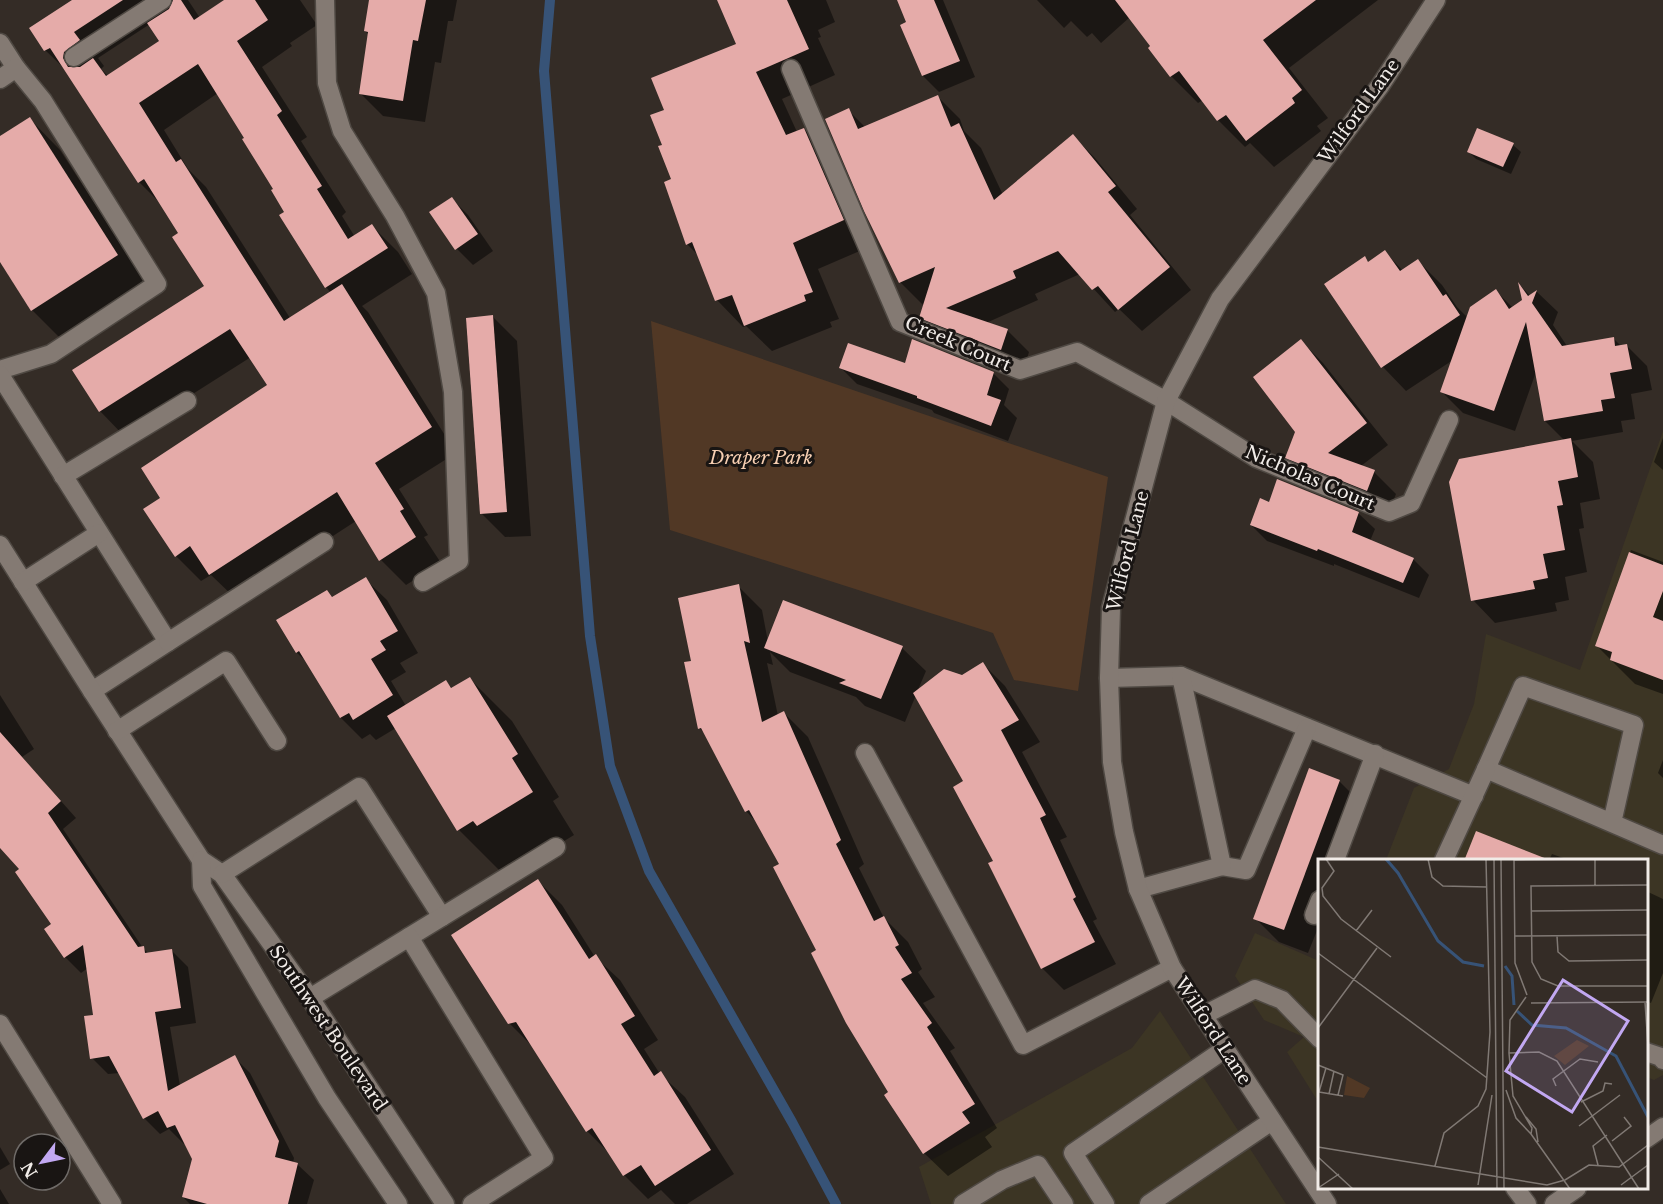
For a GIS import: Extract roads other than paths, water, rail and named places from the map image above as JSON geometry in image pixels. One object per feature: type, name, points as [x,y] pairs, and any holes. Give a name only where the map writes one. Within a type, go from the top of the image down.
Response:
[{"type":"street","points":[[74,57],[162,0]]},
{"type":"street","points":[[325,0],[327,83],[342,131],[395,216],[436,293],[453,392],[459,561],[423,582]]},
{"type":"street","name":"Wilford Lane","points":[[1327,1204],[1172,968],[1138,889],[1124,832],[1112,762],[1108,678],[1112,609],[1166,401],[1220,299],[1380,86],[1436,0]]},
{"type":"street","points":[[0,43],[16,68],[43,101],[157,284],[51,354],[0,373],[168,642]]},
{"type":"street","points":[[0,78],[16,68]]},
{"type":"street","name":"Creek Court","points":[[791,69],[900,322],[1020,370],[1077,352],[1166,401]]},
{"type":"street","points":[[63,476],[187,401]]},
{"type":"street","name":"Nicholas Court","points":[[1166,401],[1256,458],[1389,512],[1410,502],[1449,420]]},
{"type":"street","points":[[23,582],[99,533]]},
{"type":"street","points":[[92,691],[324,542]]},
{"type":"street","name":"Southwest Boulevard","points":[[2,552],[201,860],[222,874],[310,998],[445,1204]]},
{"type":"street","points":[[117,731],[226,661],[277,741]]},
{"type":"street","points":[[1181,676],[1222,866]]},
{"type":"street","points":[[1108,678],[1181,676],[1474,796]]},
{"type":"street","points":[[1445,859],[1523,686],[1634,725],[1612,823]]},
{"type":"street","points":[[1138,889],[1222,866],[1246,870],[1307,728]]},
{"type":"street","points":[[865,753],[1023,1045],[1172,968]]},
{"type":"street","points":[[1336,859],[1375,754]]},
{"type":"street","points":[[1486,769],[1663,845]]},
{"type":"street","points":[[222,874],[359,787],[442,917]]},
{"type":"street","points":[[310,998],[556,847]]},
{"type":"street","name":"Southwest Boulevard","points":[[201,860],[202,886],[327,1098],[398,1204]]},
{"type":"street","points":[[408,937],[544,1158],[472,1204]]},
{"type":"street","points":[[1204,1015],[1255,989],[1282,1000],[1318,1037]]},
{"type":"street","points":[[0,1024],[112,1204]]},
{"type":"street","points":[[1105,1204],[1073,1152],[1225,1049]]},
{"type":"street","points":[[1149,1204],[1272,1121]]},
{"type":"street","points":[[1648,1138],[1663,1127]]},
{"type":"street","points":[[963,1204],[1002,1180],[1038,1165],[1064,1204]]},
{"type":"street","points":[[1516,1189],[1527,1204]]},
{"type":"street","points":[[1554,1204],[1576,1189]]},
{"type":"waterway","points":[[550,0],[544,71],[590,636],[610,766],[649,871],[836,1204]]},
{"type":"park label","name":"Draper Park","points":[[761,458]]}]
